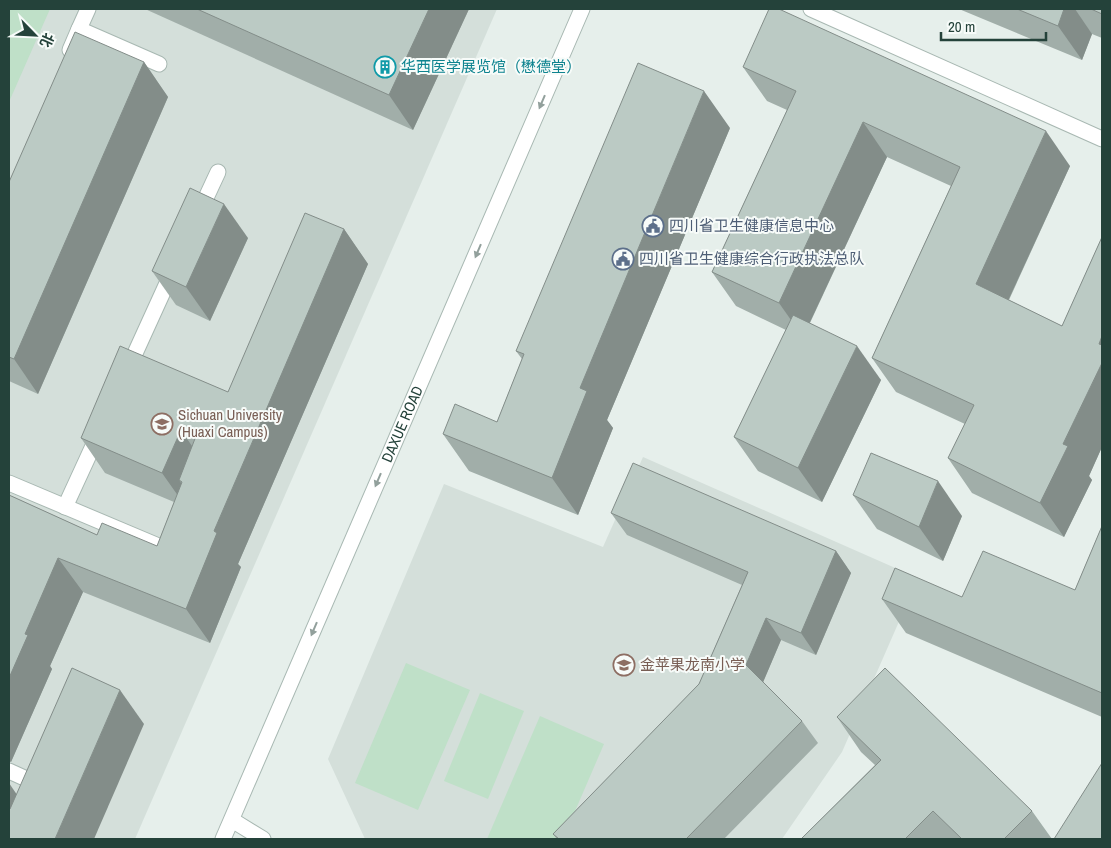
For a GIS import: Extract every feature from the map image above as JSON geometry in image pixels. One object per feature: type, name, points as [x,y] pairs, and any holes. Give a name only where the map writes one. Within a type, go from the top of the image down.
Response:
[{"type":"street","points":[[63,64],[88,9]]},
{"type":"street","name":"DAXUE ROAD","points":[[223,839],[582,9]]},
{"type":"street","points":[[811,9],[1102,139]]},
{"type":"street","points":[[79,29],[159,64]]},
{"type":"street","points":[[193,226],[218,172]]},
{"type":"street","points":[[119,389],[181,253]]},
{"type":"street","points":[[65,507],[106,416]]},
{"type":"street","points":[[9,483],[176,554],[184,536]]},
{"type":"street","points":[[9,771],[49,789]]},
{"type":"street","points":[[232,820],[263,839]]},
{"type":"shaded area","name":"Sichuan University (Huaxi Campus)","points":[[9,9],[497,9],[135,839],[9,839]]},
{"type":"shaded area","name":"金苹果龙南小学","points":[[643,457],[918,578],[842,752],[782,839],[365,839],[328,759],[444,484],[603,547]]},
{"type":"green space","points":[[9,9],[50,9],[9,102]]},
{"type":"green space","points":[[406,663],[470,690],[418,810],[355,783]]},
{"type":"green space","points":[[480,693],[524,711],[488,799],[444,781]]},
{"type":"green space","points":[[540,716],[604,744],[563,839],[487,839]]},
{"type":"building","points":[[197,9],[429,9],[389,95]]},
{"type":"building","points":[[769,9],[779,9],[1046,131],[976,284],[1062,326],[1102,237],[1102,336],[1099,344],[1102,345],[1102,363],[1063,444],[1068,446],[1040,503],[948,458],[974,405],[872,358],[960,167],[863,122],[779,303],[712,272],[796,91],[743,67]]},
{"type":"building","points":[[1017,9],[1064,9],[1058,26]]},
{"type":"building","points":[[1091,9],[1102,9],[1102,14]]},
{"type":"building","points":[[75,32],[144,62],[14,359],[9,357],[9,182]]},
{"type":"building","points":[[638,63],[704,91],[580,388],[587,391],[552,478],[443,434],[455,404],[497,422],[524,354],[516,351]]},
{"type":"building","points":[[190,188],[224,204],[186,287],[152,271]]},
{"type":"building","points":[[305,213],[344,229],[214,531],[217,533],[186,609],[58,558],[25,634],[28,635],[9,678],[9,495],[97,535],[102,523],[157,546],[182,482],[179,480],[196,436],[190,429],[181,430],[162,473],[81,438],[120,346],[228,392]]},
{"type":"building","points":[[793,315],[857,346],[798,468],[734,437]]},
{"type":"building","points":[[871,453],[938,481],[919,527],[853,495]]},
{"type":"building","points":[[633,463],[836,551],[801,633],[766,618],[746,665],[802,721],[686,839],[559,839],[553,834],[699,684],[748,572],[611,513]]},
{"type":"building","points":[[1102,526],[1102,693],[882,599],[895,568],[962,597],[983,551],[1075,590]]},
{"type":"building","points":[[72,668],[120,690],[55,839],[9,839],[9,810]]},
{"type":"building","points":[[885,668],[1032,811],[1004,839],[962,839],[933,811],[905,839],[801,839],[881,760],[837,717]]},
{"type":"building","points":[[1102,763],[1102,839],[1054,839]]},
{"type":"place","name":"华西医学展览馆（懋德堂）","points":[[385,67]]},
{"type":"place","name":"四川省卫生健康信息中心","points":[[653,226]]},
{"type":"place","name":"四川省卫生健康综合行政执法总队","points":[[623,259]]},
{"type":"place","name":"Sichuan University (Huaxi Campus)","points":[[162,424]]},
{"type":"place","name":"金苹果龙南小学","points":[[624,665]]}]
